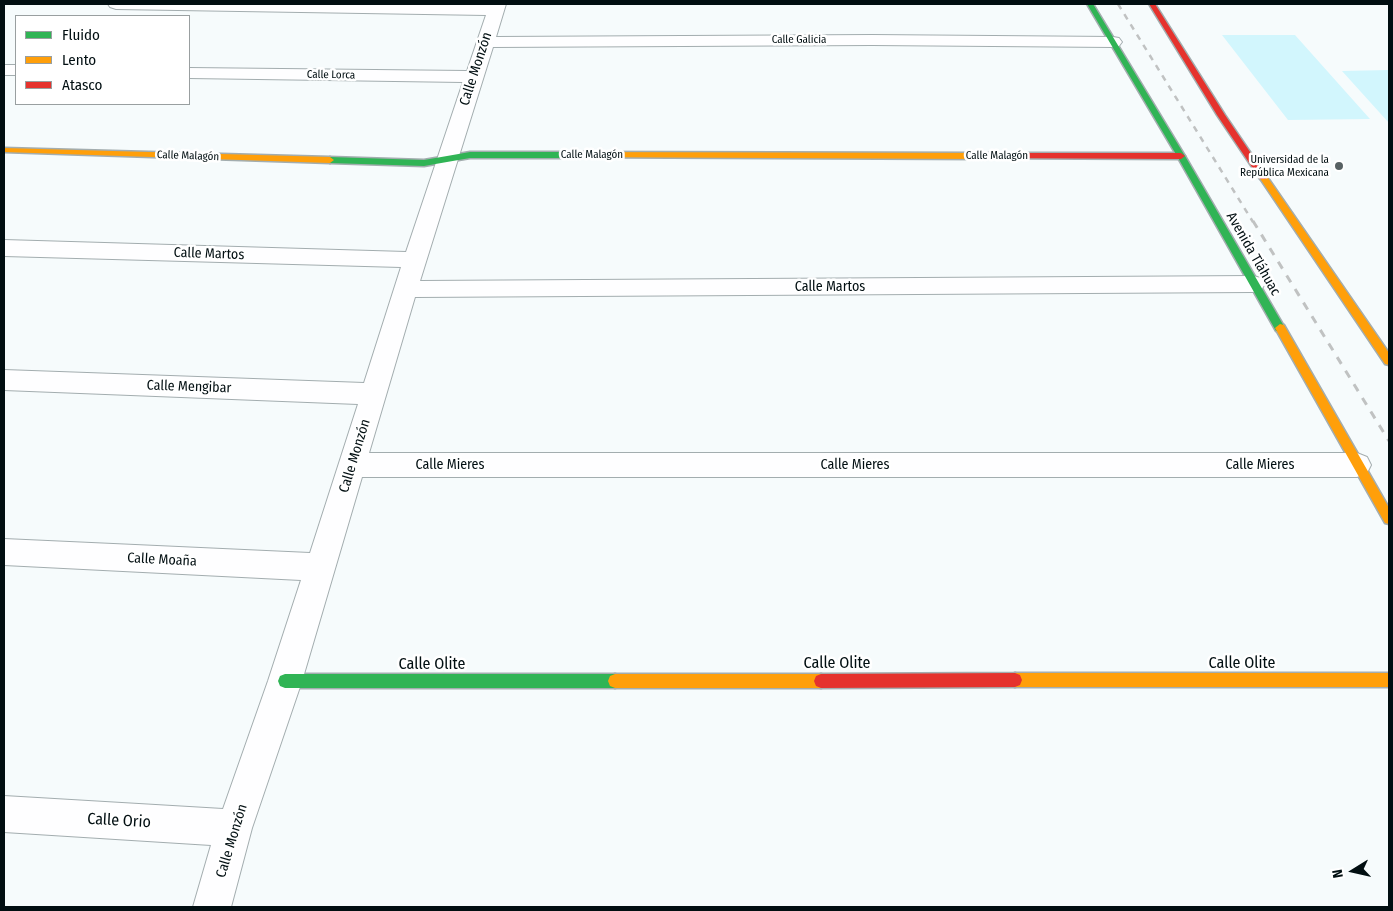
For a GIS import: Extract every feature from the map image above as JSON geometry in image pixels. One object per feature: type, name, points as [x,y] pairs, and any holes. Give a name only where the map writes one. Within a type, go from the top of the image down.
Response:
[{"type":"street","points":[[116,4],[497,7]]},
{"type":"street","name":"Avenida Tláhuac","points":[[1090,4],[1181,156],[1389,519]]},
{"type":"street","points":[[1152,4],[1221,115],[1389,360]]},
{"type":"street","name":"Calle Monzón","points":[[212,907],[234,828],[285,681],[415,260],[449,160],[473,77],[497,7]]},
{"type":"street","name":"Calle Galicia","points":[[485,42],[872,40],[1113,42]]},
{"type":"street","name":"Calle Lorca","points":[[190,73],[473,77]]},
{"type":"street","name":"Calle Malagón","points":[[4,150],[424,163],[470,155],[1181,156]]},
{"type":"street","name":"Calle Martos","points":[[4,248],[415,260]]},
{"type":"street","name":"Calle Martos","points":[[407,289],[1253,284]]},
{"type":"street","name":"Calle Mengibar","points":[[4,380],[374,394]]},
{"type":"street","name":"Calle Mieres","points":[[353,465],[1357,465]]},
{"type":"street","name":"Calle Moaña","points":[[4,552],[321,568]]},
{"type":"street","name":"Calle Olite","points":[[285,681],[1389,680]]},
{"type":"street","name":"Calle Orio","points":[[4,814],[234,828]]},
{"type":"shaded area","points":[[1222,35],[1295,35],[1370,119],[1288,120]]},
{"type":"shaded area","points":[[1389,70],[1389,123],[1342,71]]},
{"type":"railway","points":[[1118,4],[1253,222]]},
{"type":"railway","points":[[1253,221],[1389,441]]},
{"type":"traffic: fast","points":[[1090,4],[1181,156],[1280,328]]},
{"type":"traffic: fast","points":[[330,160],[424,163],[470,155],[569,155]]},
{"type":"traffic: fast","points":[[285,681],[615,681]]},
{"type":"traffic: slow","points":[[4,150],[330,160]]},
{"type":"traffic: slow","points":[[569,155],[983,156]]},
{"type":"traffic: slow","points":[[1263,177],[1389,361]]},
{"type":"traffic: slow","points":[[1280,328],[1389,519]]},
{"type":"traffic: slow","points":[[1015,680],[1389,680]]},
{"type":"traffic: slow","points":[[615,681],[821,681]]},
{"type":"traffic: jam","points":[[1152,4],[1221,115],[1263,177]]},
{"type":"traffic: jam","points":[[983,156],[1181,156]]},
{"type":"traffic: jam","points":[[821,681],[1015,680]]},
{"type":"place","name":"Universidad de la República Mexicana","points":[[1339,166]]}]
